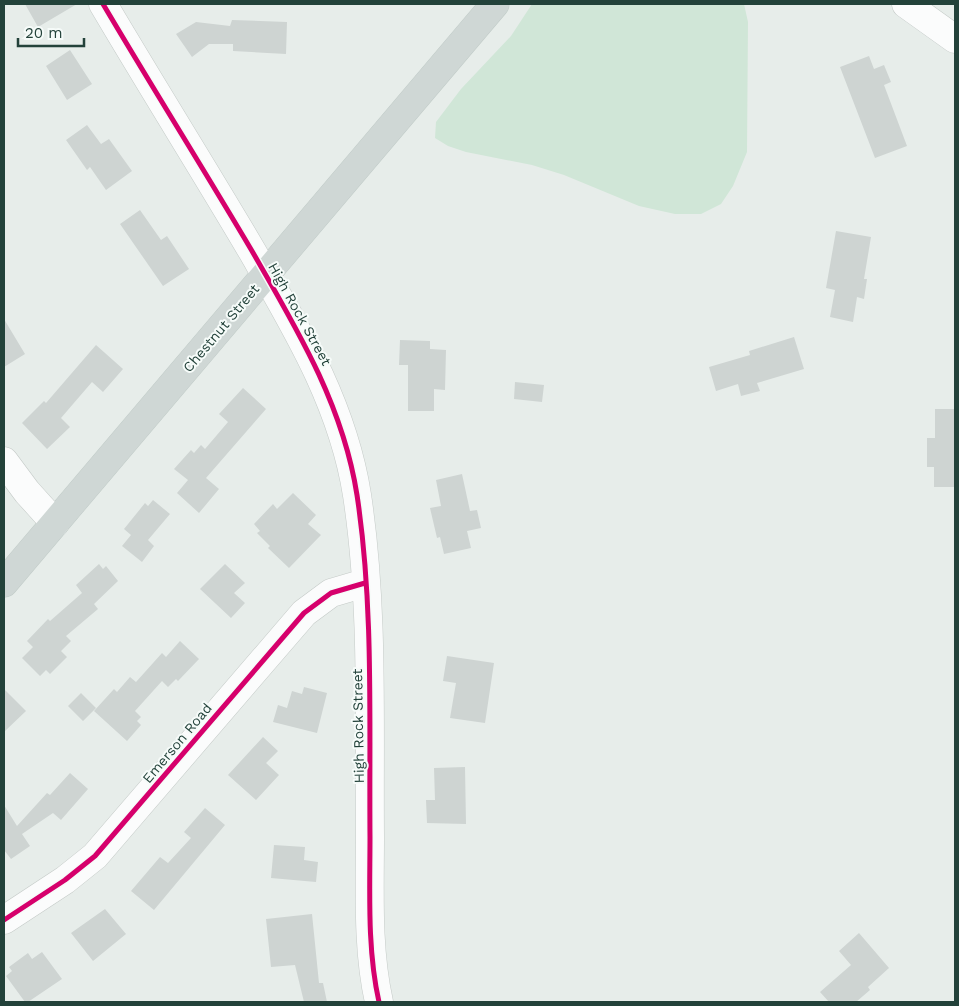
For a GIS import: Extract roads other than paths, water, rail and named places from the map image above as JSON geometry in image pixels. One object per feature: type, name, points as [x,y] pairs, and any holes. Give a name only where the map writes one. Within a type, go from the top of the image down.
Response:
[{"type":"main road","name":"Chestnut Street","points":[[4,583],[495,4]]},
{"type":"street","name":"High Rock Street","points":[[103,4],[266,275],[319,371],[336,414],[351,466],[357,494],[365,583],[368,662],[370,896],[374,969],[379,1002]]},
{"type":"street","points":[[906,4],[955,39]]},
{"type":"street","points":[[4,461],[27,492],[55,522]]},
{"type":"street","name":"Emerson Road","points":[[4,920],[65,880],[95,856],[304,613],[332,593],[365,583]]}]
